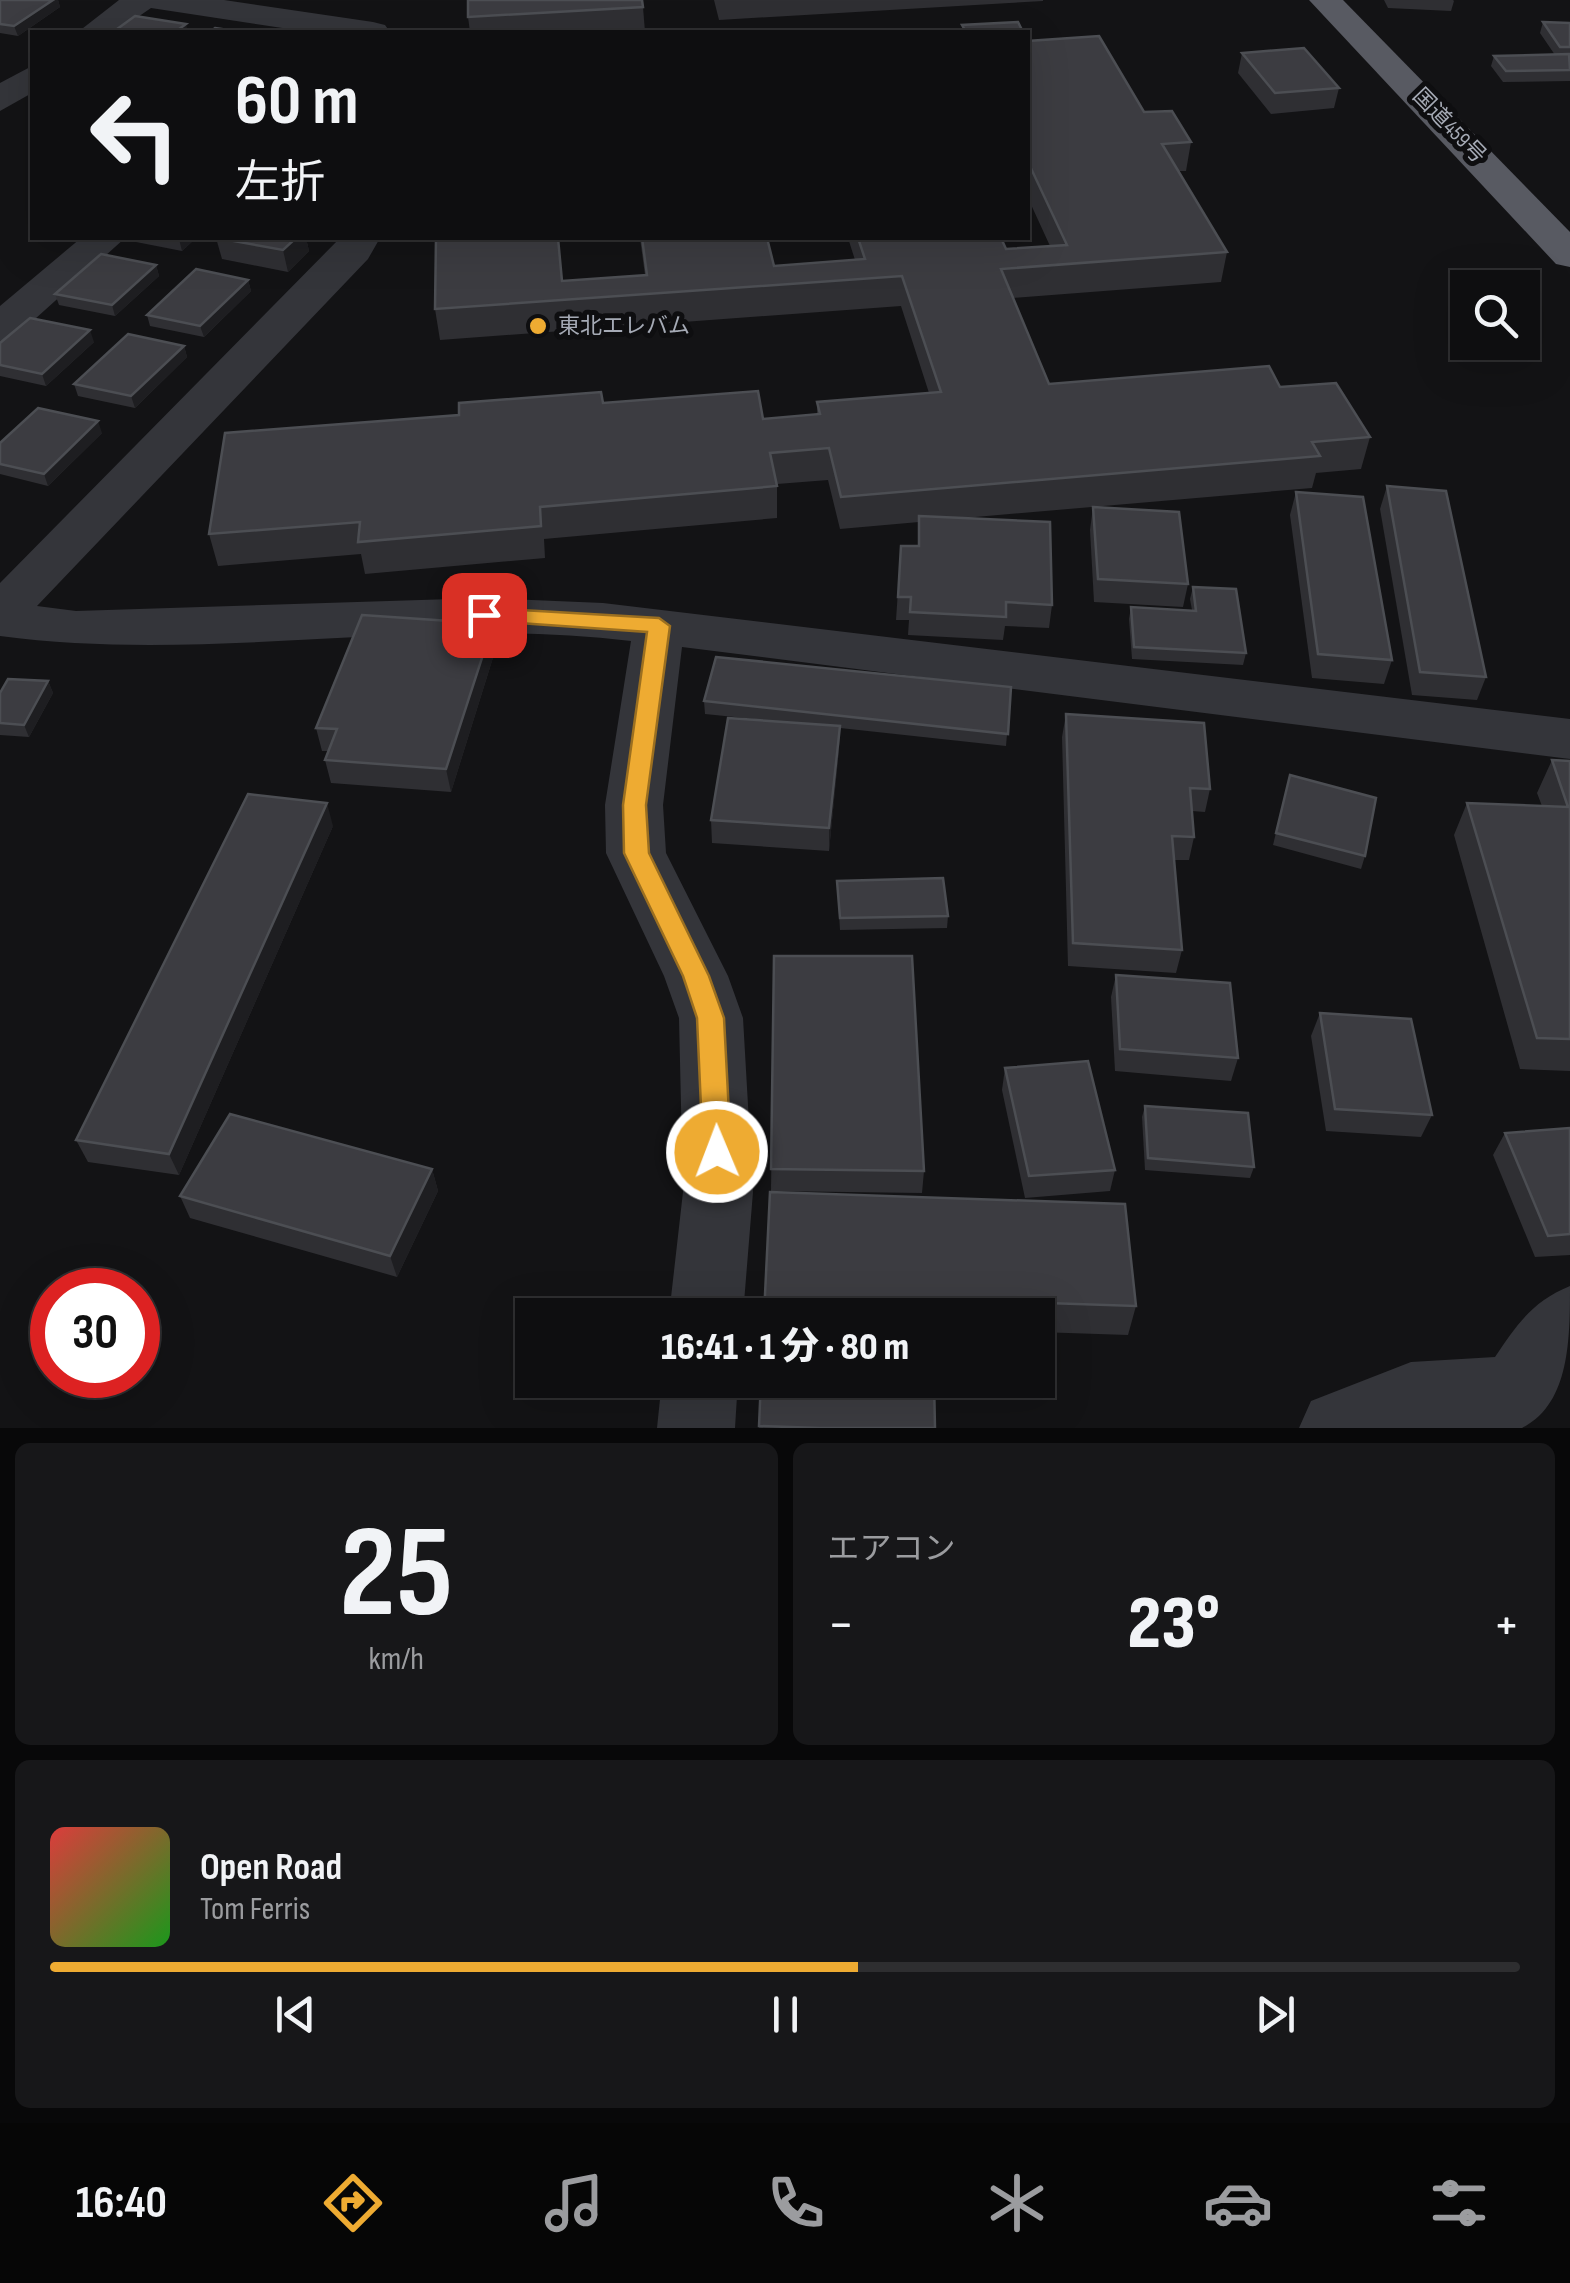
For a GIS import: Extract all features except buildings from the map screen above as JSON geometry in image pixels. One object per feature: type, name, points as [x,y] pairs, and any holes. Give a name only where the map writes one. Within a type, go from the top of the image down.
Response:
[{"type":"highway","name":"国道459号","points":[[1325,0],[1570,255]]},
{"type":"street","points":[[98,30],[141,0]]},
{"type":"street","points":[[157,0],[350,30]]},
{"type":"street","points":[[0,100],[30,78]]},
{"type":"street","points":[[0,328],[103,240]]},
{"type":"street","points":[[0,616],[354,250],[359,240]]},
{"type":"street","points":[[0,616],[76,629],[484,615],[659,626],[1570,739]]},
{"type":"street","points":[[659,626],[634,805],[636,853],[696,976],[711,1018],[718,1192],[708,1298]]},
{"type":"street","points":[[1338,1428],[1411,1399],[1516,1393],[1548,1342],[1570,1321]]},
{"type":"street","points":[[696,1428],[698,1398]]},
{"type":"place","name":"東北エレバム","points":[[538,326]]},
{"type":"route","points":[[484,615],[659,626],[634,805],[636,853],[696,976],[711,1018],[717,1152]]}]
